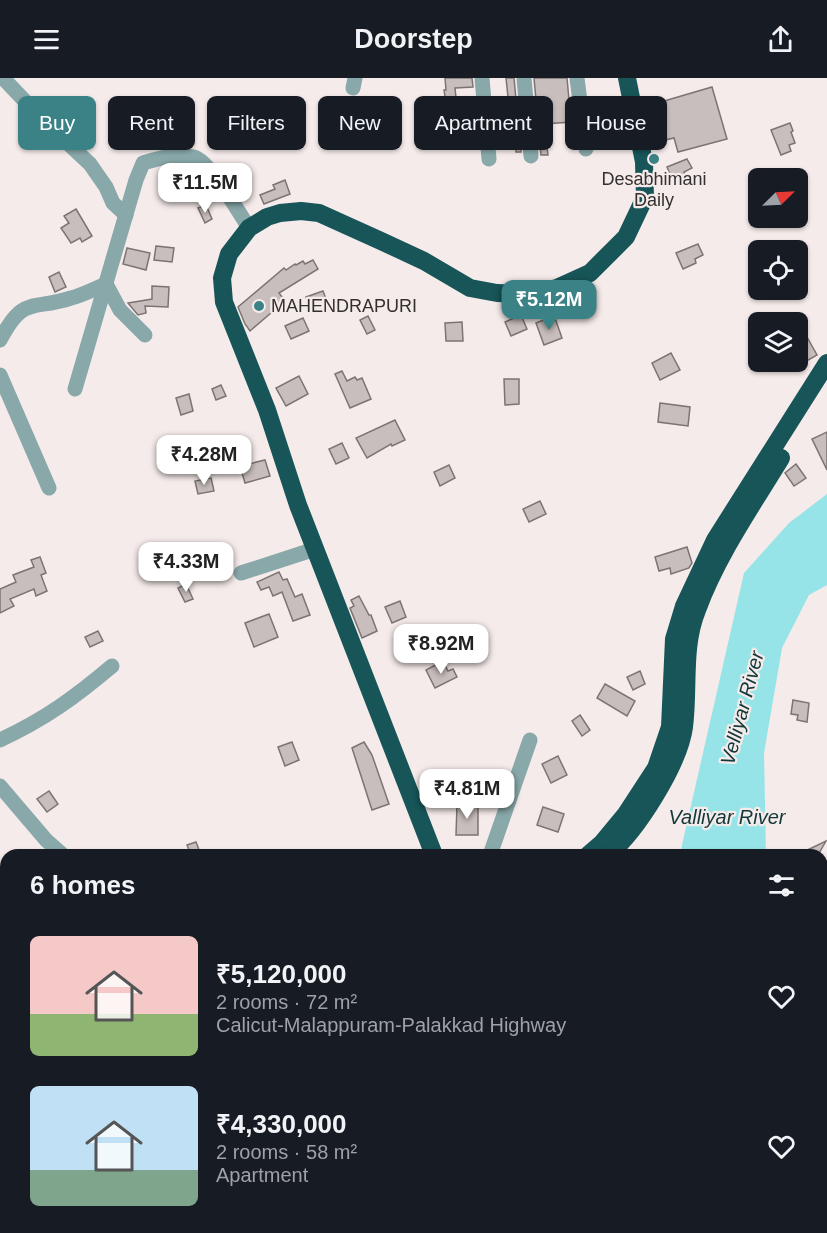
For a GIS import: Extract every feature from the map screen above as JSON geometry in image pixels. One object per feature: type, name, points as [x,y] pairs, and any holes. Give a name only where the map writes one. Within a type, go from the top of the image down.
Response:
[{"type":"highway","points":[[432,849],[298,505],[267,410],[224,302],[222,278],[229,254],[249,228],[267,217],[301,211],[319,213],[424,261],[470,288],[498,293],[527,294],[557,288],[590,273],[626,237],[645,197],[644,162],[627,78]]},
{"type":"highway","points":[[595,849],[626,814],[656,768],[670,727],[674,681],[674,639],[684,606],[715,540],[827,363]]},
{"type":"highway","points":[[613,849],[637,822],[668,774],[684,730],[688,641],[696,610],[727,547],[827,386]]},
{"type":"street","points":[[3,78],[42,120],[90,164],[113,202],[126,215]]},
{"type":"street","points":[[482,78],[489,159]]},
{"type":"street","points":[[524,78],[531,156]]},
{"type":"street","points":[[577,78],[579,96]]},
{"type":"street","points":[[75,390],[143,163],[167,155],[197,157],[214,173],[249,228]]},
{"type":"street","points":[[106,284],[120,310],[145,334]]},
{"type":"street","points":[[0,340],[13,318],[25,308],[70,299],[106,284]]},
{"type":"street","points":[[0,375],[49,488]]},
{"type":"street","points":[[241,573],[315,549]]},
{"type":"street","points":[[0,740],[33,724],[75,698],[111,666]]},
{"type":"street","points":[[492,849],[530,740]]},
{"type":"street","points":[[0,786],[56,849]]},
{"type":"water","name":"Valliyar River","points":[[827,494],[827,585],[809,595],[782,648],[764,753],[766,849],[682,849],[744,573],[789,523]]},
{"type":"building","points":[[445,78],[472,78],[473,87],[455,88],[456,96],[445,96],[444,90],[446,90]]},
{"type":"building","points":[[506,78],[514,78],[516,96],[508,96]]},
{"type":"building","points":[[534,78],[567,78],[569,96],[565,96],[565,122],[553,123],[553,96],[536,96]]},
{"type":"building","points":[[712,87],[727,139],[678,152],[674,138],[667,140],[667,100]]},
{"type":"building","points":[[790,123],[795,143],[789,145],[791,151],[781,155],[771,130]]},
{"type":"building","points":[[541,150],[547,150],[548,155],[541,155]]},
{"type":"building","points":[[687,159],[692,168],[684,172],[687,178],[674,184],[667,167]]},
{"type":"building","points":[[285,180],[290,194],[264,204],[260,195],[275,189],[273,185]]},
{"type":"building","points":[[206,205],[212,219],[205,223],[198,208]]},
{"type":"building","points":[[76,209],[92,236],[82,242],[80,238],[71,243],[61,228],[69,223],[64,216]]},
{"type":"building","points":[[698,244],[703,255],[695,259],[696,263],[683,269],[676,253]]},
{"type":"building","points":[[156,246],[174,248],[172,262],[154,260]]},
{"type":"building","points":[[127,248],[150,253],[146,270],[123,264]]},
{"type":"building","name":"MAHENDRAPURI","points":[[313,260],[318,269],[279,293],[285,301],[250,331],[238,307],[284,268],[286,270],[303,261],[305,264]]},
{"type":"building","points":[[59,272],[66,287],[55,292],[49,277]]},
{"type":"building","points":[[152,286],[169,287],[168,307],[145,306],[146,313],[138,315],[128,303],[152,299]]},
{"type":"building","points":[[323,291],[328,304],[311,310],[306,297]]},
{"type":"building","points":[[521,315],[527,329],[511,336],[505,322]]},
{"type":"building","points":[[368,316],[375,330],[367,334],[360,320]]},
{"type":"building","points":[[303,318],[309,331],[291,339],[285,326]]},
{"type":"building","points":[[555,318],[562,338],[544,345],[536,323]]},
{"type":"building","points":[[462,322],[463,341],[446,341],[445,323]]},
{"type":"building","points":[[808,339],[817,355],[808,360]]},
{"type":"building","points":[[671,353],[680,370],[660,380],[652,363]]},
{"type":"building","points":[[342,371],[347,381],[355,377],[357,380],[362,378],[371,399],[350,408],[335,374]]},
{"type":"building","points":[[299,376],[308,394],[286,406],[276,388]]},
{"type":"building","points":[[504,379],[519,379],[519,404],[505,405]]},
{"type":"building","points":[[221,385],[226,396],[216,400],[212,389]]},
{"type":"building","points":[[189,394],[193,411],[181,415],[176,398]]},
{"type":"building","points":[[660,403],[690,407],[688,426],[658,422]]},
{"type":"building","points":[[395,420],[405,440],[392,446],[391,444],[367,458],[356,438]]},
{"type":"building","points":[[827,432],[827,470],[812,439]]},
{"type":"building","points":[[342,443],[349,458],[336,464],[329,449]]},
{"type":"building","points":[[240,448],[246,462],[235,467],[229,452]]},
{"type":"building","points":[[265,460],[270,476],[245,483],[240,466]]},
{"type":"building","points":[[796,464],[806,478],[794,486],[785,473]]},
{"type":"building","points":[[449,465],[455,478],[440,486],[434,472]]},
{"type":"building","points":[[211,478],[214,491],[198,494],[195,481]]},
{"type":"building","points":[[540,501],[546,514],[529,522],[523,509]]},
{"type":"building","points":[[687,547],[692,563],[689,568],[671,574],[670,568],[659,571],[655,557]]},
{"type":"building","points":[[40,557],[46,573],[41,575],[47,591],[36,596],[34,589],[10,599],[14,606],[0,613],[0,589],[16,582],[13,575],[34,567],[31,560]]},
{"type":"building","points":[[279,572],[283,580],[287,579],[295,597],[302,594],[310,615],[293,621],[282,592],[273,596],[269,587],[261,590],[257,582]]},
{"type":"building","points":[[186,584],[193,599],[185,602],[178,588]]},
{"type":"building","points":[[359,596],[371,615],[377,631],[362,638],[350,608],[354,606],[351,600]]},
{"type":"building","points":[[400,601],[406,617],[392,623],[385,607]]},
{"type":"building","points":[[269,614],[278,637],[254,647],[245,623]]},
{"type":"building","points":[[98,631],[103,641],[90,647],[85,637]]},
{"type":"building","points":[[443,661],[448,671],[453,669],[457,677],[435,688],[426,670]]},
{"type":"building","points":[[640,671],[645,684],[633,690],[627,677]]},
{"type":"building","points":[[605,684],[635,701],[627,716],[597,698]]},
{"type":"building","points":[[793,700],[809,703],[807,722],[797,720],[798,715],[791,714]]},
{"type":"building","points":[[580,715],[590,730],[582,736],[572,721]]},
{"type":"building","points":[[292,742],[299,760],[285,766],[278,747]]},
{"type":"building","points":[[364,742],[372,755],[389,804],[372,810],[352,748]]},
{"type":"building","points":[[558,756],[567,775],[551,783],[542,764]]},
{"type":"building","points":[[49,791],[58,804],[47,812],[37,799]]},
{"type":"building","points":[[457,805],[478,806],[478,835],[456,835]]},
{"type":"building","points":[[543,807],[564,814],[558,832],[537,825]]},
{"type":"building","points":[[826,841],[821,849],[809,849]]},
{"type":"building","points":[[196,842],[199,849],[189,849],[187,845]]},
{"type":"place","name":"Desabhimani Daily","points":[[654,159]]},
{"type":"place","name":"MAHENDRAPURI","points":[[259,306]]},
{"type":"water label","name":"Velliyar River","points":[[742,708]]}]
